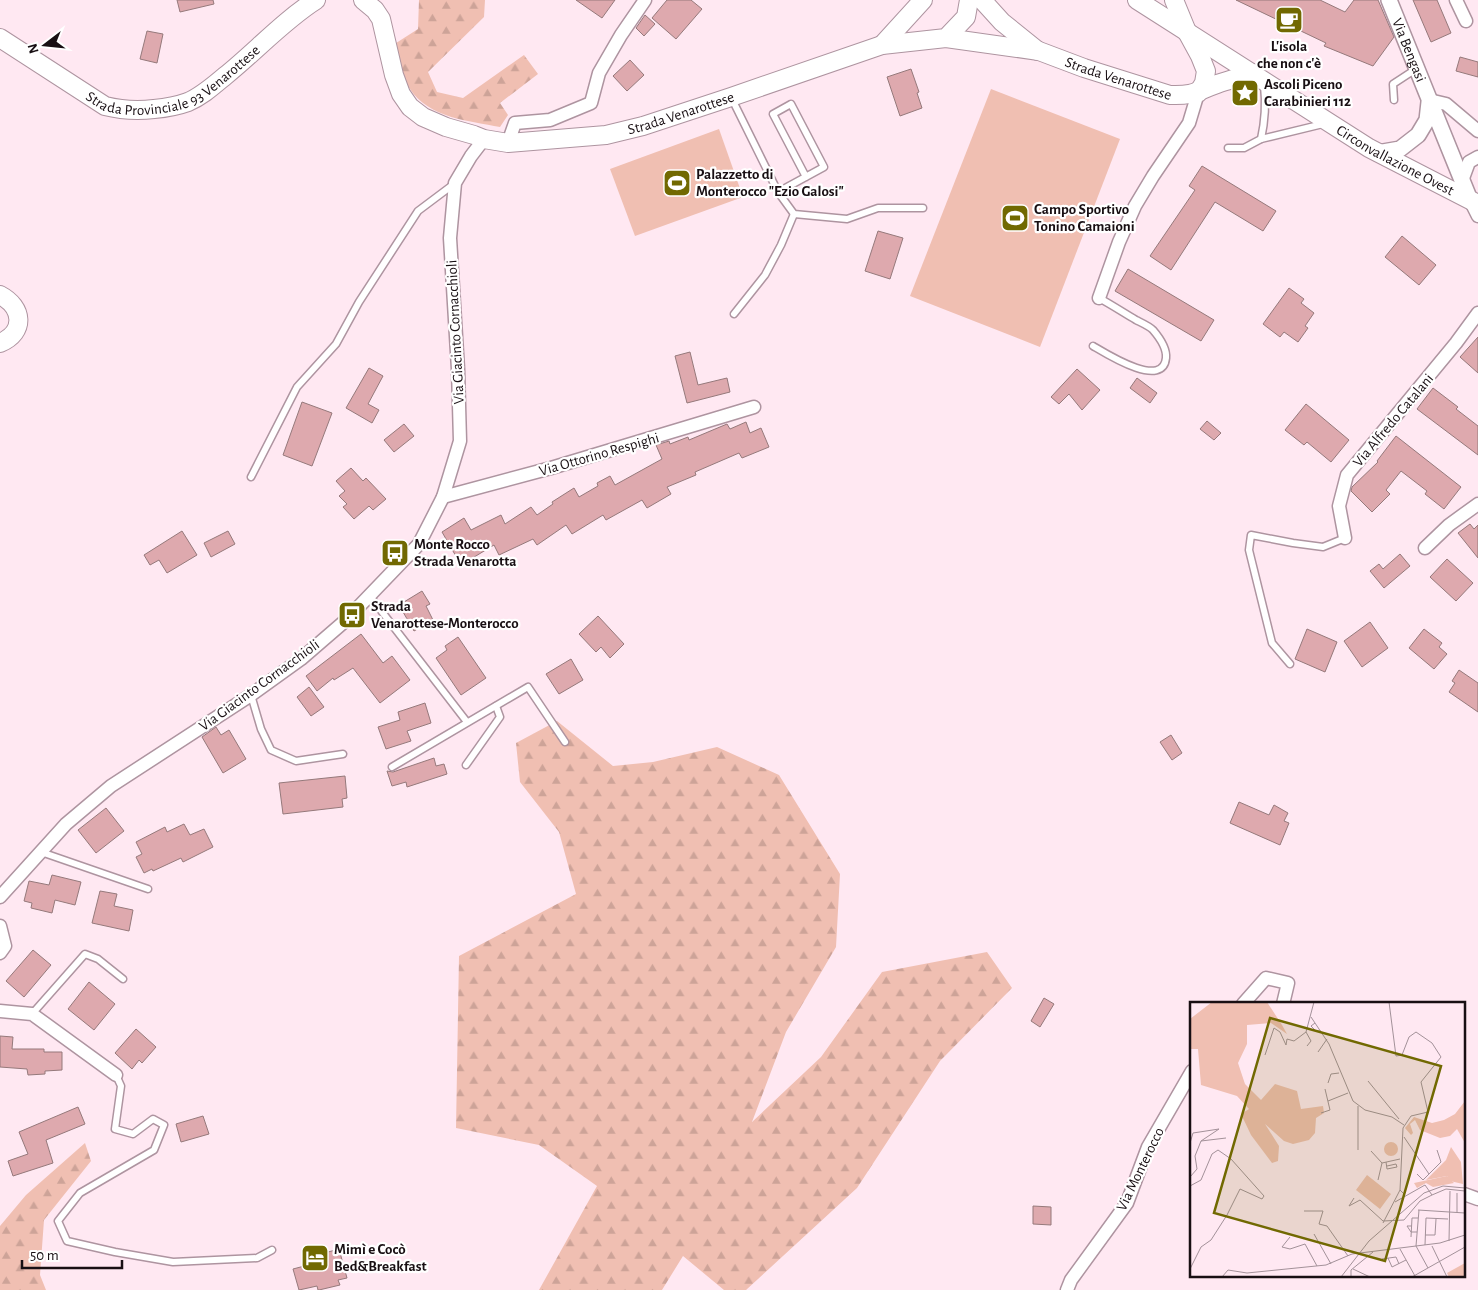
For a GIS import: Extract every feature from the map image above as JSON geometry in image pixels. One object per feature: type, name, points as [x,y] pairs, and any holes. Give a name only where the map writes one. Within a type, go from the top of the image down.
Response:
[{"type":"main road","name":"Strada Provinciale 93 Venarottese","points":[[0,38],[105,106],[118,110],[169,108],[188,102],[205,93],[300,10],[316,0]]},
{"type":"main road","points":[[363,0],[381,19],[394,75],[401,94],[410,107],[423,117],[446,127],[479,137]]},
{"type":"main road","name":"Strada Venarottese","points":[[882,44],[924,0]]},
{"type":"main road","points":[[946,38],[966,17],[969,0]]},
{"type":"main road","name":"Strada Venarottese","points":[[982,0],[1002,22],[1039,51]]},
{"type":"main road","name":"Circonvallazione Ovest","points":[[1137,0],[1377,153],[1474,202]]},
{"type":"main road","points":[[1174,0],[1206,71],[1204,84],[1198,93]]},
{"type":"main road","name":"Strada Venarottese","points":[[479,137],[508,143],[606,136],[731,98],[882,44],[946,38],[1039,51],[1084,68],[1170,95],[1185,96],[1198,93],[1214,85],[1258,77]]},
{"type":"main road","points":[[0,295],[9,300],[13,305],[19,320],[14,334],[0,343]]},
{"type":"street","points":[[508,143],[515,123],[550,120],[591,103],[599,73],[621,36],[646,0]]},
{"type":"street","name":"Via Bengasi","points":[[1389,0],[1462,180],[1474,202]]},
{"type":"street","points":[[1456,0],[1466,21]]},
{"type":"street","points":[[1099,298],[1119,242],[1135,206],[1152,176],[1189,123],[1198,93]]},
{"type":"street","points":[[1429,100],[1446,104],[1478,132]]},
{"type":"street","name":"Via Bengasi","points":[[1377,153],[1400,149],[1418,135],[1427,120],[1429,100]]},
{"type":"street","name":"Via Giacinto Cornacchioli","points":[[0,897],[66,824],[110,786],[251,695],[301,659],[345,621],[418,544],[443,497],[460,441],[458,369],[450,238],[455,183],[479,137]]},
{"type":"street","points":[[1462,180],[1470,162],[1478,157]]},
{"type":"street","points":[[1474,202],[1478,216]]},
{"type":"street","name":"Via Alfredo Catalani","points":[[1344,538],[1339,506],[1347,475],[1456,343],[1478,313]]},
{"type":"street","name":"Via Ottorino Respighi","points":[[443,497],[551,468],[754,407]]},
{"type":"street","points":[[1425,548],[1449,525],[1478,504]]},
{"type":"street","points":[[0,926],[5,946],[0,953]]},
{"type":"street","points":[[1245,1002],[1266,978],[1288,983],[1283,1002]]},
{"type":"street","points":[[0,1011],[32,1014],[116,1075]]},
{"type":"street","name":"Via Monterocco","points":[[1067,1290],[1071,1280],[1127,1203],[1148,1147],[1190,1074]]},
{"type":"lane","points":[[1394,100],[1393,84],[1416,69]]},
{"type":"lane","points":[[1258,77],[1265,98],[1262,139]]},
{"type":"lane","points":[[731,98],[778,192],[794,214],[847,219],[878,208],[923,208]]},
{"type":"lane","points":[[778,192],[806,177],[824,167],[791,104],[773,114],[806,177]]},
{"type":"lane","points":[[1228,148],[1244,148],[1262,139],[1329,122]]},
{"type":"lane","points":[[251,476],[298,387],[336,344],[358,302],[418,211],[455,183]]},
{"type":"lane","points":[[734,314],[765,274],[782,245],[794,214]]},
{"type":"lane","points":[[1093,346],[1125,364],[1152,371],[1160,369],[1165,363],[1166,356],[1163,343],[1152,328],[1099,298]]},
{"type":"lane","points":[[1290,664],[1272,643],[1249,550],[1251,535],[1324,548],[1344,538]]},
{"type":"lane","points":[[369,595],[467,722]]},
{"type":"lane","points":[[392,767],[528,688],[565,742]]},
{"type":"lane","points":[[251,695],[261,729],[271,750],[296,761],[342,754]]},
{"type":"lane","points":[[466,765],[500,718],[496,706]]},
{"type":"lane","points":[[39,852],[148,889]]},
{"type":"lane","points":[[32,1014],[85,954],[98,959],[124,979]]},
{"type":"lane","points":[[116,1075],[121,1086],[115,1129],[133,1134],[153,1119],[164,1125],[154,1150],[80,1193],[58,1221],[67,1240],[115,1252],[173,1262],[256,1258],[272,1250]]},
{"type":"green space","points":[[419,0],[485,0],[484,17],[428,72],[437,92],[463,98],[524,55],[538,74],[500,103],[508,115],[500,127],[450,117],[418,99],[410,89],[393,45],[418,29]]},
{"type":"green space","name":"Campo Sportivo Tonino Camaioni","points":[[991,89],[1120,139],[1040,347],[910,296]]},
{"type":"green space","name":"Palazzetto di Monterocco \"Ezio Galosi\"","points":[[719,129],[743,197],[635,236],[610,169]]},
{"type":"green space","points":[[557,721],[613,766],[653,762],[717,747],[779,775],[840,874],[836,947],[786,1032],[752,1122],[821,1057],[882,972],[987,952],[1012,988],[940,1061],[857,1188],[746,1290],[724,1290],[683,1256],[662,1290],[539,1290],[597,1186],[539,1145],[456,1128],[459,956],[576,894],[559,832],[520,782],[516,743]]},
{"type":"green space","points":[[85,1143],[91,1161],[44,1220],[40,1275],[46,1290],[0,1290],[0,1226],[26,1195]]},
{"type":"building","points":[[177,0],[213,0],[214,4],[180,12]]},
{"type":"building","points":[[576,0],[615,0],[602,18]]},
{"type":"building","points":[[667,0],[691,0],[702,9],[676,39],[652,18]]},
{"type":"building","points":[[1236,0],[1320,0],[1345,12],[1354,0],[1378,0],[1394,37],[1373,66],[1324,46],[1326,43]]},
{"type":"building","points":[[1413,0],[1437,0],[1451,33],[1431,42]]},
{"type":"building","points":[[645,15],[655,24],[644,36],[636,28]]},
{"type":"building","points":[[147,31],[163,34],[157,63],[140,59]]},
{"type":"building","points":[[1460,57],[1478,62],[1478,77],[1456,71]]},
{"type":"building","points":[[630,60],[644,75],[627,91],[613,76]]},
{"type":"building","points":[[911,69],[922,108],[900,116],[887,77]]},
{"type":"building","points":[[1202,166],[1276,211],[1263,231],[1215,202],[1171,270],[1150,256],[1195,190],[1189,186]]},
{"type":"building","points":[[878,231],[903,238],[890,279],[865,271]]},
{"type":"building","points":[[1402,236],[1436,265],[1419,285],[1385,257]]},
{"type":"building","points":[[1128,269],[1214,320],[1201,341],[1115,291]]},
{"type":"building","points":[[1289,288],[1304,299],[1301,303],[1314,313],[1305,326],[1308,328],[1298,342],[1284,332],[1280,337],[1263,324]]},
{"type":"building","points":[[1478,337],[1478,373],[1460,357]]},
{"type":"building","points":[[690,352],[698,385],[727,378],[730,392],[687,403],[675,356]]},
{"type":"building","points":[[369,368],[383,376],[368,404],[379,410],[372,423],[346,408]]},
{"type":"building","points":[[1077,369],[1100,390],[1082,410],[1069,394],[1059,404],[1051,397]]},
{"type":"building","points":[[1137,378],[1157,393],[1150,403],[1130,388]]},
{"type":"building","points":[[1433,388],[1458,407],[1456,409],[1478,426],[1478,455],[1417,409]]},
{"type":"building","points":[[302,402],[332,413],[312,466],[283,455]]},
{"type":"building","points":[[1306,404],[1349,440],[1331,462],[1307,442],[1304,445],[1285,430]]},
{"type":"building","points":[[1207,421],[1221,433],[1214,440],[1200,429]]},
{"type":"building","points":[[746,422],[750,433],[761,428],[769,447],[742,458],[739,453],[695,472],[696,475],[667,487],[671,494],[647,508],[642,500],[606,520],[603,515],[572,534],[566,525],[537,545],[533,539],[499,555],[494,545],[461,565],[442,532],[464,518],[471,530],[501,515],[505,524],[531,507],[537,515],[553,504],[552,502],[574,488],[579,497],[598,486],[597,483],[610,476],[615,485],[662,459],[656,445],[669,441],[670,444],[688,437],[689,440],[727,424],[730,429]]},
{"type":"building","points":[[404,424],[414,436],[394,452],[384,440]]},
{"type":"building","points":[[1396,436],[1461,487],[1444,509],[1425,494],[1427,491],[1401,471],[1386,490],[1390,494],[1372,512],[1351,491],[1352,487],[1378,462]]},
{"type":"building","points":[[351,468],[363,481],[366,478],[386,499],[373,510],[369,506],[354,519],[343,507],[347,504],[339,496],[345,491],[336,481]]},
{"type":"building","points":[[1470,524],[1474,529],[1478,525],[1478,558],[1458,533]]},
{"type":"building","points":[[182,531],[197,555],[167,573],[159,560],[150,565],[144,555]]},
{"type":"building","points":[[228,531],[235,544],[211,557],[204,543]]},
{"type":"building","points":[[1400,554],[1410,566],[1384,588],[1370,571],[1379,564],[1383,569]]},
{"type":"building","points":[[1447,559],[1473,583],[1456,601],[1430,577]]},
{"type":"building","points":[[422,591],[430,604],[426,606],[433,620],[414,631],[399,605]]},
{"type":"building","points":[[598,616],[624,644],[610,658],[601,647],[596,652],[579,634]]},
{"type":"building","points":[[1370,622],[1388,648],[1362,667],[1344,641]]},
{"type":"building","points":[[1307,629],[1337,642],[1325,672],[1295,659]]},
{"type":"building","points":[[1424,629],[1442,643],[1439,647],[1447,654],[1434,669],[1409,648]]},
{"type":"building","points":[[361,634],[383,663],[392,656],[410,680],[380,703],[353,668],[334,680],[333,678],[317,691],[306,676]]},
{"type":"building","points":[[458,637],[486,678],[461,695],[436,658],[447,650],[445,646]]},
{"type":"building","points":[[571,659],[583,680],[559,694],[546,674]]},
{"type":"building","points":[[1459,670],[1478,683],[1478,712],[1449,692],[1455,683],[1452,681]]},
{"type":"building","points":[[309,687],[324,707],[311,716],[297,697]]},
{"type":"building","points":[[425,703],[431,723],[407,731],[411,741],[386,749],[378,727],[400,720],[398,712]]},
{"type":"building","points":[[216,727],[221,735],[229,730],[246,759],[223,773],[202,737]]},
{"type":"building","points":[[1171,735],[1182,753],[1172,760],[1160,742]]},
{"type":"building","points":[[434,758],[436,766],[444,764],[447,774],[407,787],[406,782],[392,786],[387,771],[393,772]]},
{"type":"building","points":[[345,776],[347,798],[342,799],[343,807],[283,814],[279,783]]},
{"type":"building","points":[[1239,802],[1269,815],[1274,805],[1288,813],[1284,821],[1289,823],[1280,845],[1230,823]]},
{"type":"building","points":[[106,808],[124,831],[96,853],[78,830]]},
{"type":"building","points":[[184,824],[190,835],[204,829],[213,847],[183,862],[181,858],[153,871],[152,869],[144,873],[136,857],[142,854],[136,842],[165,827],[167,832]]},
{"type":"building","points":[[52,875],[81,882],[75,905],[55,900],[52,913],[31,908],[32,903],[24,901],[29,881],[49,885]]},
{"type":"building","points":[[100,891],[117,894],[114,906],[133,910],[129,931],[92,923]]},
{"type":"building","points":[[33,950],[51,965],[24,997],[6,981]]},
{"type":"building","points":[[89,982],[115,1004],[94,1030],[68,1009]]},
{"type":"building","points":[[1044,998],[1054,1004],[1040,1027],[1031,1021]]},
{"type":"building","points":[[136,1029],[156,1047],[142,1063],[139,1060],[132,1069],[115,1053]]},
{"type":"building","points":[[0,1036],[13,1037],[12,1049],[44,1049],[44,1052],[62,1052],[62,1070],[28,1075],[27,1069],[0,1067]]},
{"type":"building","points":[[78,1107],[85,1124],[46,1140],[53,1163],[13,1176],[8,1161],[28,1154],[19,1132]]},
{"type":"building","points":[[203,1116],[209,1134],[181,1142],[176,1124]]},
{"type":"building","points":[[1033,1206],[1051,1207],[1051,1225],[1033,1224]]},
{"type":"building","points":[[339,1249],[347,1278],[338,1280],[340,1285],[319,1290],[317,1286],[299,1290],[293,1269],[312,1264],[310,1257]]},
{"type":"place","name":"L'isola che non c'è","points":[[1289,20]]},
{"type":"place","name":"Ascoli Piceno Carabinieri 112","points":[[1245,93]]},
{"type":"place","name":"Palazzetto di Monterocco \"Ezio Galosi\"","points":[[677,183]]},
{"type":"place","name":"Campo Sportivo Tonino Camaioni","points":[[1015,218]]},
{"type":"place","name":"Monte Rocco Strada Venarotta","points":[[395,553]]},
{"type":"place","name":"Strada Venarottese-Monterocco","points":[[352,615]]},
{"type":"place","name":"Mimì e Cocò Bed&Breakfast","points":[[315,1258]]}]
